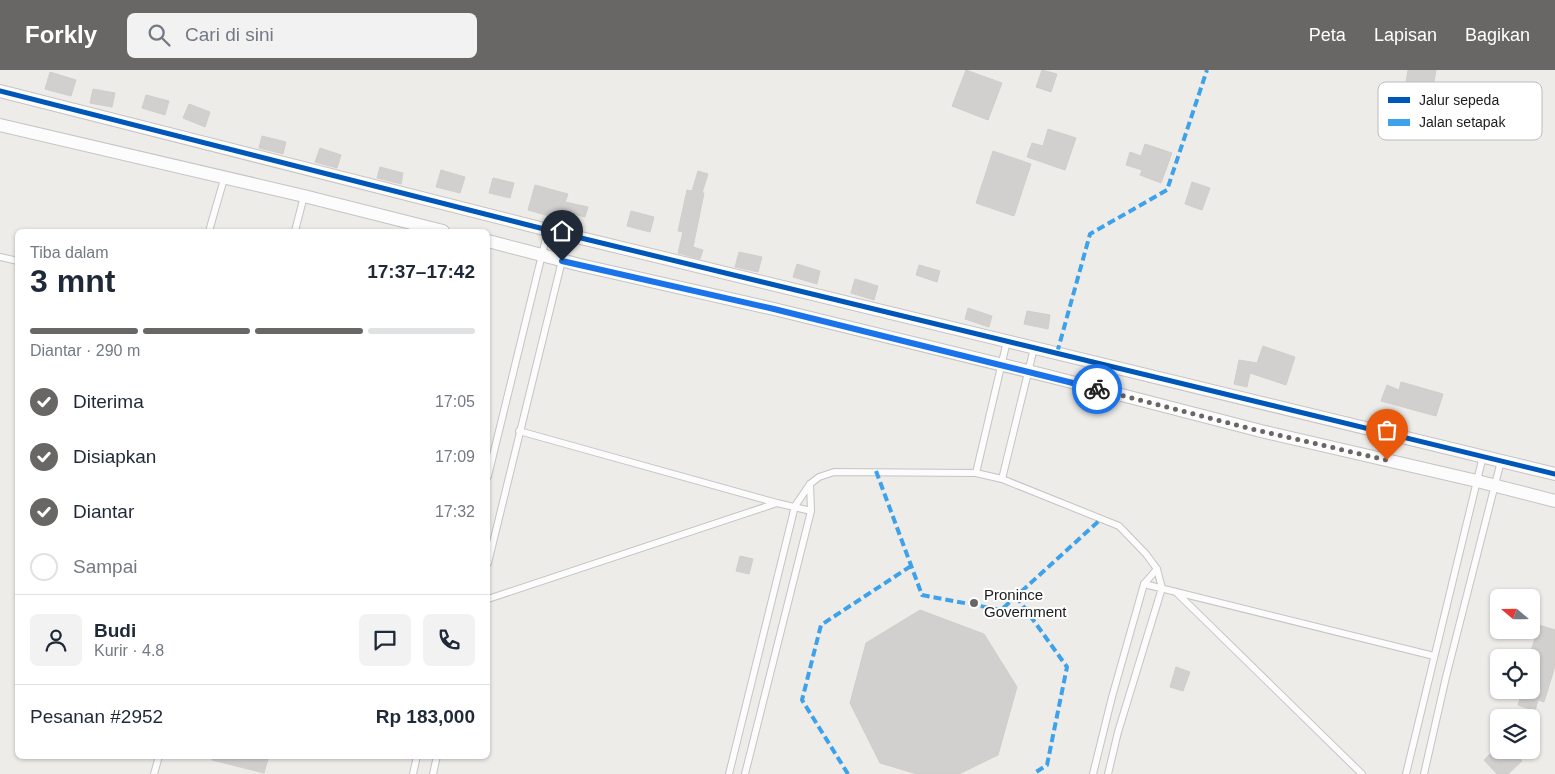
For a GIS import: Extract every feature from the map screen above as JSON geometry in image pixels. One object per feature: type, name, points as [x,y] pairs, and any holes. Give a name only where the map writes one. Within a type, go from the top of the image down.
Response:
[{"type":"street","points":[[0,91],[568,236],[1555,474]]},
{"type":"street","points":[[0,125],[436,229]]},
{"type":"street","points":[[490,242],[562,261],[774,309],[1002,365],[1260,431],[1555,500]]},
{"type":"lane","points":[[210,229],[224,179]]},
{"type":"lane","points":[[296,229],[304,196]]},
{"type":"lane","points":[[490,468],[548,230]]},
{"type":"lane","points":[[490,554],[568,236]]},
{"type":"lane","points":[[0,257],[15,260]]},
{"type":"lane","points":[[976,473],[1007,341]]},
{"type":"lane","points":[[1002,479],[1034,348]]},
{"type":"lane","points":[[519,431],[776,503],[811,511]]},
{"type":"lane","points":[[1406,774],[1483,456]]},
{"type":"lane","points":[[1424,774],[1446,678],[1501,461]]},
{"type":"lane","points":[[730,774],[795,506],[810,484],[819,477],[834,472],[976,473],[1002,479],[1119,526],[1146,554],[1157,569],[1162,588],[1118,732],[1108,774]]},
{"type":"lane","points":[[745,774],[811,511],[810,484]]},
{"type":"lane","points":[[490,598],[776,503]]},
{"type":"lane","points":[[1093,774],[1112,697],[1144,584],[1157,569]]},
{"type":"lane","points":[[1144,584],[1434,656]]},
{"type":"lane","points":[[1176,591],[1362,774]]},
{"type":"lane","points":[[154,774],[158,759]]},
{"type":"lane","points":[[413,774],[416,759]]},
{"type":"lane","points":[[433,774],[436,759]]},
{"type":"building","points":[[966,70],[1002,83],[988,120],[952,106]]},
{"type":"building","points":[[1042,70],[1057,74],[1051,92],[1036,87]]},
{"type":"building","points":[[1408,70],[1436,70],[1434,82],[1406,82]]},
{"type":"building","points":[[50,72],[76,80],[71,96],[45,89]]},
{"type":"building","points":[[93,89],[115,93],[112,107],[90,103]]},
{"type":"building","points":[[146,95],[169,101],[165,115],[142,108]]},
{"type":"building","points":[[189,104],[210,112],[205,127],[183,118]]},
{"type":"building","points":[[1048,129],[1076,138],[1065,170],[1027,157],[1032,143],[1043,146]]},
{"type":"building","points":[[262,136],[286,142],[283,154],[259,148]]},
{"type":"building","points":[[1145,144],[1172,153],[1161,183],[1140,175],[1142,170],[1126,165],[1130,152],[1141,156]]},
{"type":"building","points":[[320,148],[341,155],[337,168],[315,162]]},
{"type":"building","points":[[993,151],[1031,164],[1014,216],[976,203]]},
{"type":"building","points":[[380,167],[403,173],[401,184],[377,178]]},
{"type":"building","points":[[441,170],[465,177],[460,193],[436,187]]},
{"type":"building","points":[[698,171],[708,174],[702,193],[704,193],[693,247],[703,250],[700,259],[678,253],[683,232],[678,231],[687,190],[692,191]]},
{"type":"building","points":[[493,178],[514,183],[510,198],[489,193]]},
{"type":"building","points":[[1192,182],[1210,188],[1202,210],[1185,204]]},
{"type":"building","points":[[535,185],[568,194],[565,202],[588,207],[585,217],[563,211],[560,219],[528,210]]},
{"type":"building","points":[[631,211],[654,217],[650,232],[627,226]]},
{"type":"building","points":[[739,252],[762,257],[758,272],[735,267]]},
{"type":"building","points":[[797,264],[820,271],[817,284],[793,277]]},
{"type":"building","points":[[919,265],[940,271],[937,282],[916,275]]},
{"type":"building","points":[[855,279],[878,286],[874,300],[851,293]]},
{"type":"building","points":[[968,308],[992,316],[989,327],[965,319]]},
{"type":"building","points":[[1027,311],[1050,315],[1048,329],[1024,324]]},
{"type":"building","points":[[1263,346],[1295,357],[1286,385],[1250,373],[1247,387],[1234,384],[1239,360],[1257,363]]},
{"type":"building","points":[[1401,382],[1443,394],[1436,416],[1381,401],[1387,385],[1399,390]]},
{"type":"building","points":[[740,556],[753,559],[749,574],[736,571]]},
{"type":"building","points":[[920,610],[984,634],[1017,687],[998,755],[959,774],[917,774],[880,763],[850,703],[866,643]]},
{"type":"building","points":[[1540,625],[1555,630],[1555,666],[1544,702],[1538,700],[1536,709],[1518,705],[1520,699],[1540,699],[1540,649],[1532,649],[1535,639],[1540,639]]},
{"type":"building","points":[[1176,667],[1190,672],[1183,691],[1170,687]]},
{"type":"building","points":[[1490,754],[1490,759],[1520,759],[1522,761],[1508,774],[1497,774],[1484,760]]},
{"type":"building","points":[[212,759],[268,759],[264,773]]},
{"type":"marked path","points":[[1057,353],[1090,234],[1167,190],[1207,70]]},
{"type":"marked path","points":[[876,471],[922,595],[1001,610],[1101,519]]},
{"type":"marked path","points":[[848,774],[802,700],[821,625],[911,566]]},
{"type":"marked path","points":[[1016,596],[1067,667],[1047,765],[1033,774]]},
{"type":"cycle path","points":[[0,91],[548,230],[1555,474]]},
{"type":"way so far","points":[[1097,389],[1260,431],[1387,460]]},
{"type":"place","name":"Pronince Government","points":[[974,603]]},
{"type":"route","points":[[562,261],[774,309],[1097,389]]}]
